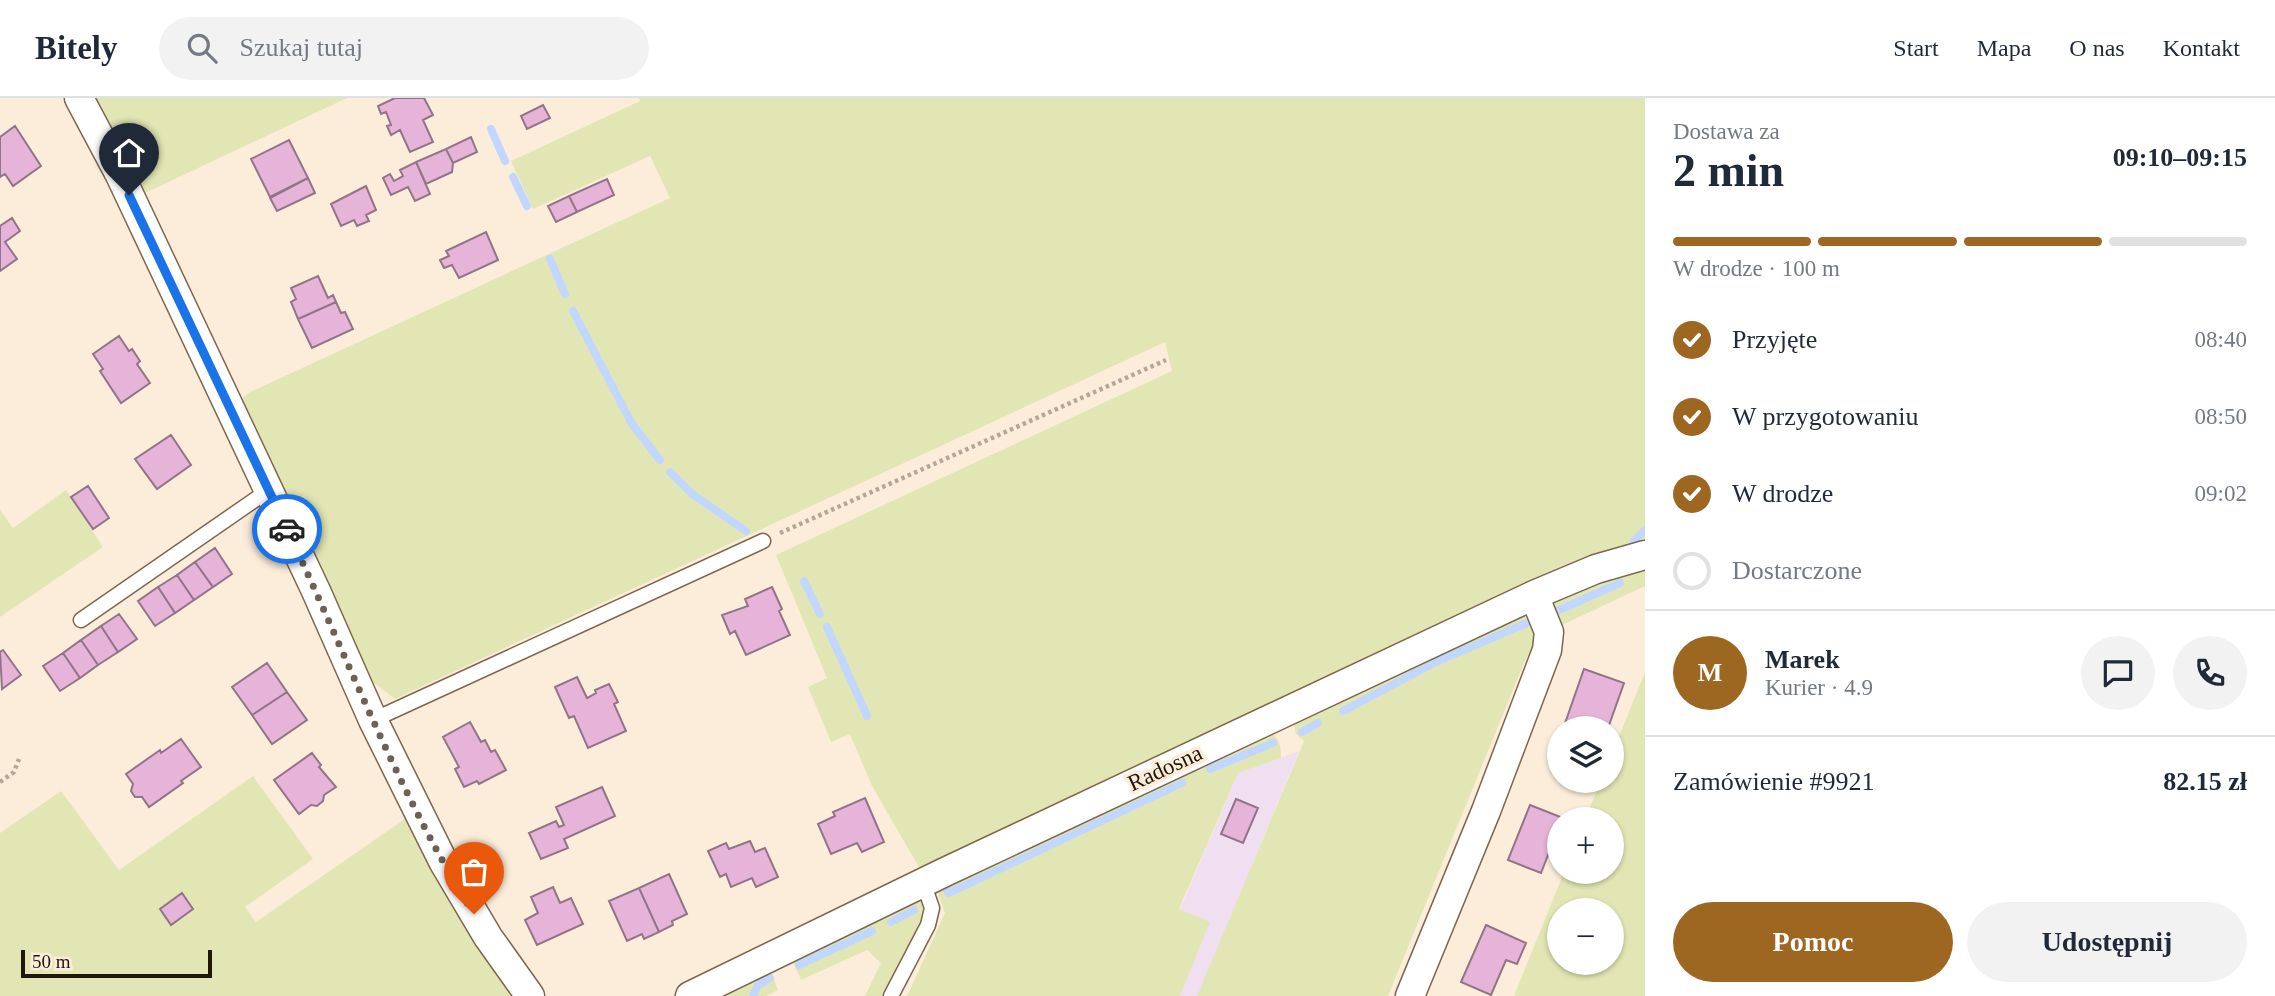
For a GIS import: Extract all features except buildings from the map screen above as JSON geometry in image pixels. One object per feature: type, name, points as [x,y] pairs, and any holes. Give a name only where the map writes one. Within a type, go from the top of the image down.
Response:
[{"type":"street","points":[[79,98],[120,175],[269,490],[373,720],[459,891],[530,996]]},
{"type":"street","name":"Radosna","points":[[690,996],[923,882],[1534,595],[1596,569],[1645,555]]},
{"type":"street","points":[[1410,996],[1486,811],[1547,650],[1549,632],[1534,595]]},
{"type":"lane","points":[[81,620],[269,490]]},
{"type":"lane","points":[[373,720],[763,541]]},
{"type":"lane","points":[[891,996],[928,925],[932,908],[923,882]]},
{"type":"path","points":[[763,541],[1166,360]]},
{"type":"path","points":[[0,782],[14,772],[19,759]]},
{"type":"shaded area","points":[[1299,751],[1198,996],[1143,996],[1238,773]]},
{"type":"green space","points":[[92,98],[347,98],[141,195]]},
{"type":"green space","points":[[639,98],[1645,98],[1645,544],[1522,589],[920,869],[872,786],[850,734],[831,742],[808,687],[827,678],[776,555],[1172,371],[1165,342],[395,699],[369,679],[239,401],[250,392],[670,198],[650,156],[533,209],[511,161],[640,101]]},
{"type":"green space","points":[[66,490],[103,547],[0,617],[0,510],[13,528]]},
{"type":"green space","points":[[1645,564],[1645,586],[1560,626],[1553,605],[1557,593]]},
{"type":"green space","points":[[1525,608],[1541,636],[1526,658],[1388,996],[1197,996],[1304,741],[1296,734],[1294,725],[1299,720]]},
{"type":"green space","points":[[1645,672],[1645,996],[1514,996],[1547,914],[1547,975],[1624,975],[1624,898],[1554,898],[1559,884],[1624,884],[1624,807],[1590,807],[1596,793],[1624,793],[1624,724]]},
{"type":"green space","points":[[1269,732],[1279,743],[1281,758],[1238,773],[1179,909],[1210,922],[1180,996],[907,996],[945,913],[939,889]]},
{"type":"green space","points":[[253,776],[313,859],[245,907],[256,922],[412,814],[491,967],[517,996],[0,996],[0,833],[61,791],[119,870]]},
{"type":"green space","points":[[921,899],[924,903],[919,925],[884,996],[865,996],[881,963],[867,950],[801,980],[790,956]]},
{"type":"green space","points":[[771,971],[778,990],[766,996],[716,996]]},
{"type":"waterway","points":[[491,129],[505,161]]},
{"type":"waterway","points":[[513,177],[527,206]]},
{"type":"waterway","points":[[550,259],[565,294]]},
{"type":"waterway","points":[[573,311],[632,424],[660,460]]},
{"type":"waterway","points":[[670,472],[692,494],[746,531]]},
{"type":"waterway","points":[[1634,541],[1645,530]]},
{"type":"waterway","points":[[804,581],[820,614]]},
{"type":"waterway","points":[[1559,610],[1620,583]]},
{"type":"waterway","points":[[1343,711],[1438,661],[1527,623]]},
{"type":"waterway","points":[[827,627],[867,716]]},
{"type":"waterway","points":[[1302,732],[1318,723]]},
{"type":"waterway","points":[[1210,769],[1273,743]]},
{"type":"waterway","points":[[945,888],[949,893],[1182,783]]},
{"type":"waterway","points":[[891,922],[914,910]]},
{"type":"waterway","points":[[799,965],[872,931]]},
{"type":"waterway","points":[[753,996],[758,985],[770,978]]},
{"type":"way so far","points":[[287,529],[373,720],[443,862],[474,914]]},
{"type":"route","points":[[129,195],[287,529]]}]
